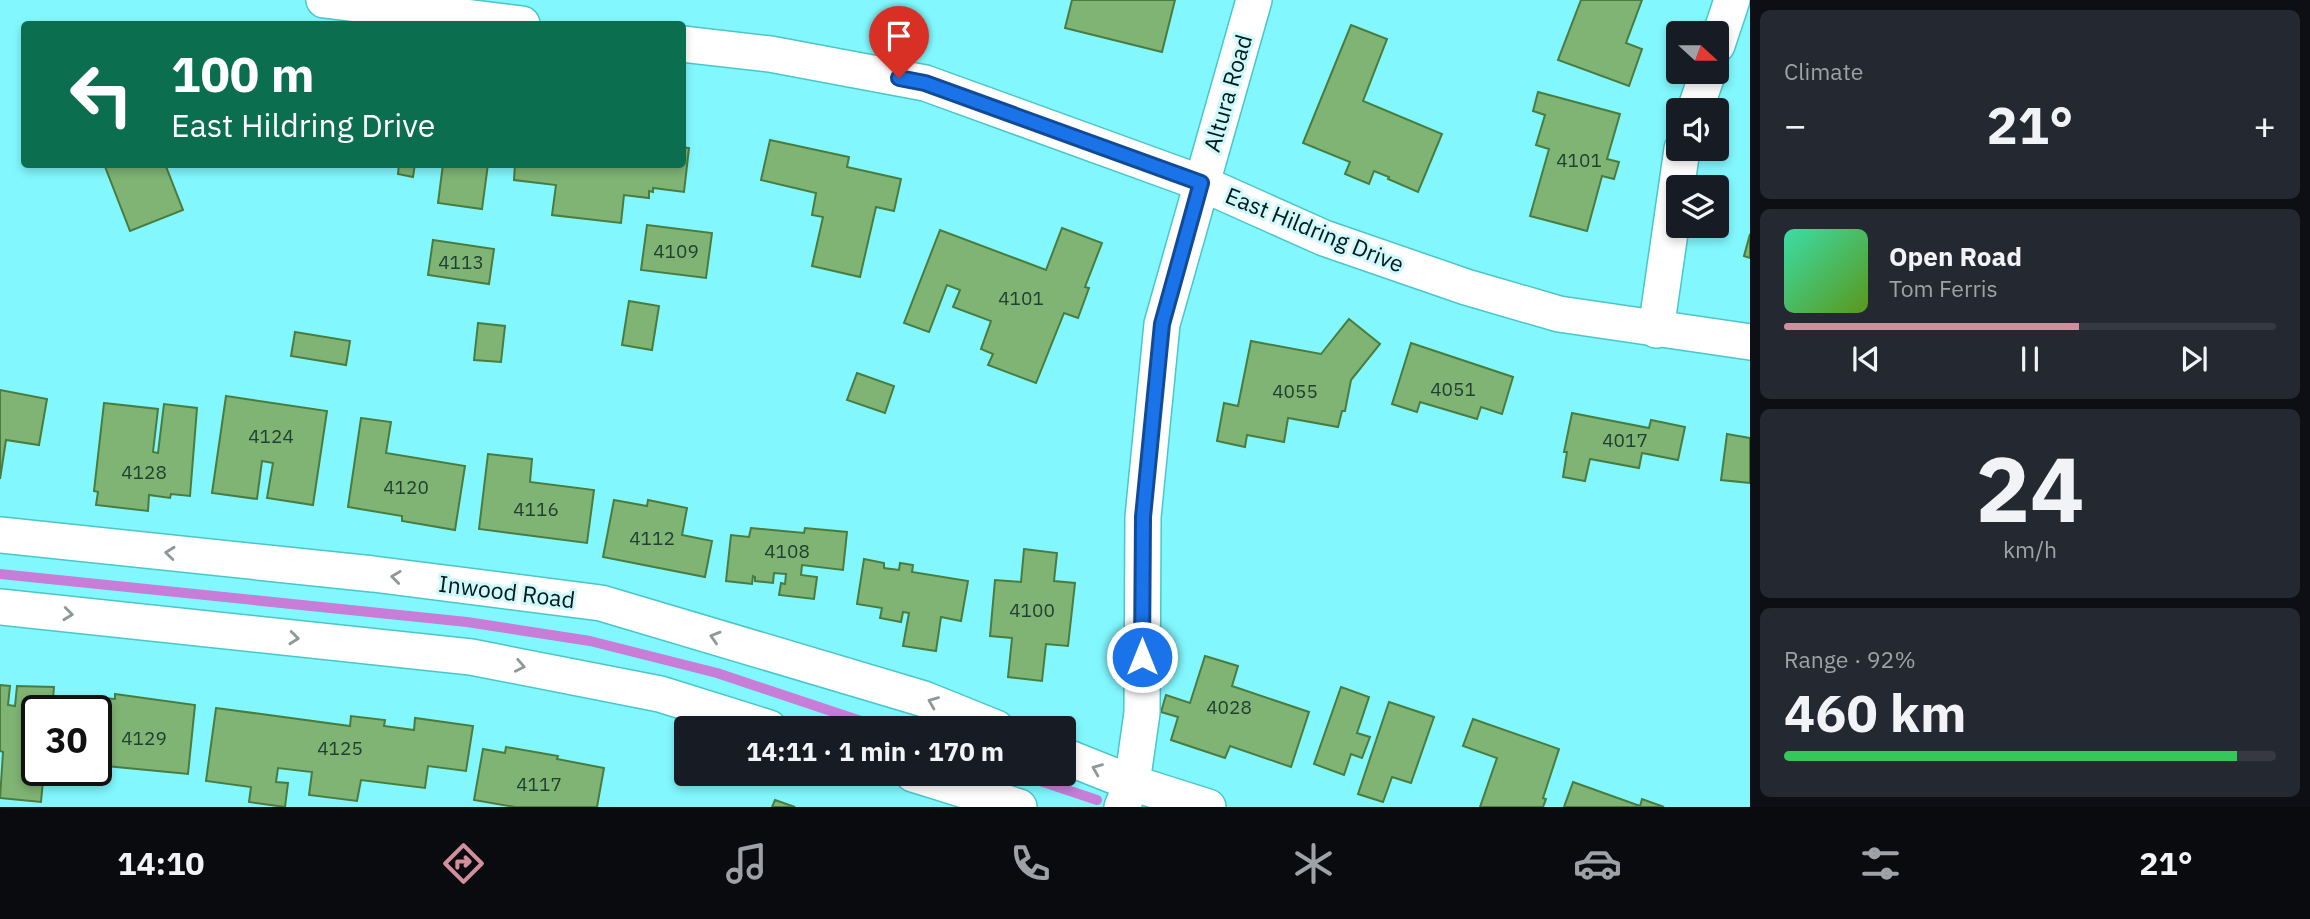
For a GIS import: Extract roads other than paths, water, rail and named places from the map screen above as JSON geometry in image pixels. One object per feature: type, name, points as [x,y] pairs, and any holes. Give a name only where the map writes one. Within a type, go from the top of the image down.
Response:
[{"type":"street","points":[[324,0],[497,21]]},
{"type":"street","name":"Altura Road","points":[[1127,795],[1142,713],[1143,517],[1162,324],[1254,0]]},
{"type":"street","points":[[1725,21],[1732,0]]},
{"type":"street","name":"East Hildring Drive","points":[[686,44],[770,54],[925,83],[1201,183],[1324,238],[1465,287],[1559,314],[1750,342]]},
{"type":"street","points":[[1656,330],[1680,161]]},
{"type":"street","name":"Inwood Road","points":[[0,535],[373,574],[601,603],[924,699],[966,716]]},
{"type":"street","points":[[0,607],[471,657],[660,694],[731,716]]},
{"type":"street","points":[[1076,763],[1127,795],[1208,807]]},
{"type":"street","points":[[952,786],[1019,807]]},
{"type":"waterway","points":[[0,574],[467,622],[590,641],[717,673],[846,716]]},
{"type":"waterway","points":[[1055,786],[1097,800]]}]
